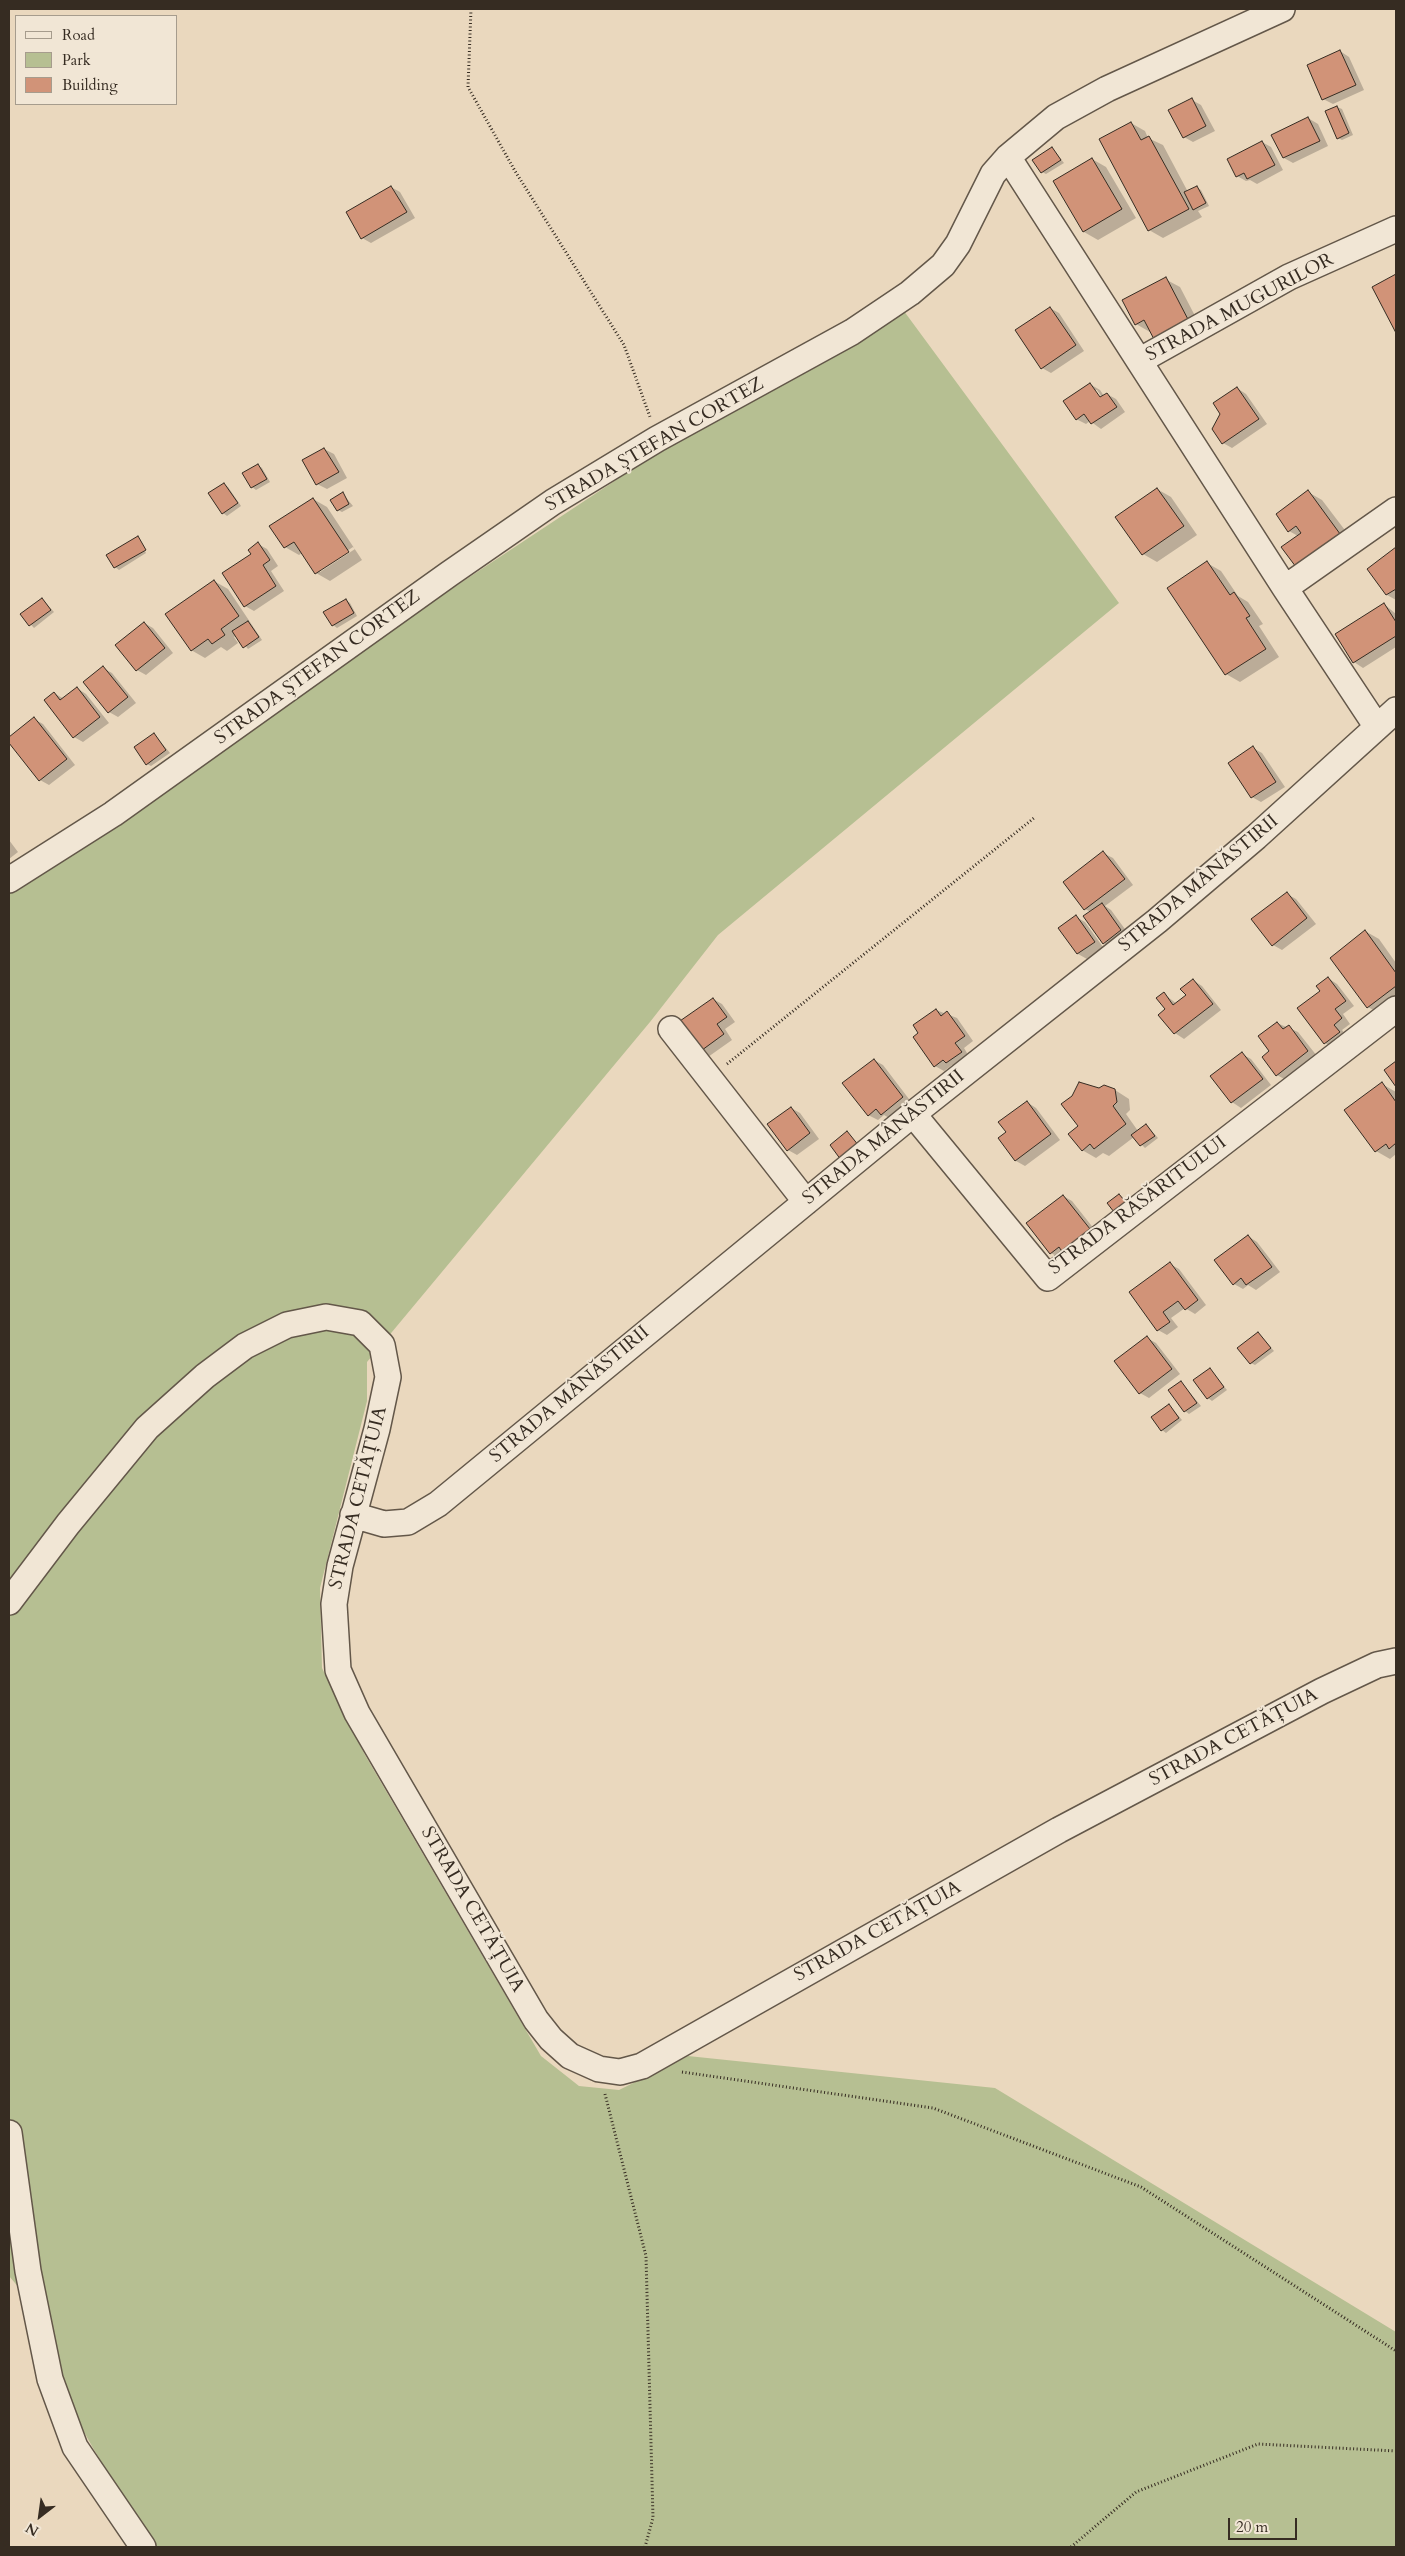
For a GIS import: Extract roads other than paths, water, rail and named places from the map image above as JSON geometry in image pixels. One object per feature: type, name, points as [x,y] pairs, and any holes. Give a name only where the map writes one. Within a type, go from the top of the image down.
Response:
[{"type":"street","name":"STRADA ȘTEFAN CORTEZ","points":[[9,880],[113,814],[553,502],[657,439],[852,332],[928,279],[943,265],[958,244],[993,174],[1008,157],[1056,117],[1107,88],[1282,9]]},
{"type":"street","points":[[1008,157],[1285,588],[1377,727]]},
{"type":"street","name":"STRADA MUGURILOR","points":[[1139,361],[1289,277],[1396,230]]},
{"type":"street","points":[[1285,588],[1396,510]]},
{"type":"street","name":"STRADA MÂNĂSTIRII","points":[[353,1515],[384,1524],[408,1522],[438,1504],[913,1114],[1157,921],[1256,837],[1396,710]]},
{"type":"street","name":"STRADA RĂSĂRITULUI","points":[[913,1114],[1048,1278],[1396,1009]]},
{"type":"street","points":[[670,1029],[806,1202]]},
{"type":"street","name":"STRADA CETĂȚUIA","points":[[9,1602],[68,1524],[147,1428],[205,1376],[245,1346],[287,1326],[326,1317],[360,1323],[382,1345],[388,1377],[340,1566],[334,1604],[334,1629],[338,1670],[356,1713],[536,2020],[551,2039],[570,2056],[599,2069],[620,2072],[642,2066],[1059,1830],[1322,1691],[1377,1665],[1396,1661]]},
{"type":"street","points":[[9,2133],[28,2271],[50,2380],[75,2447],[143,2547]]}]
